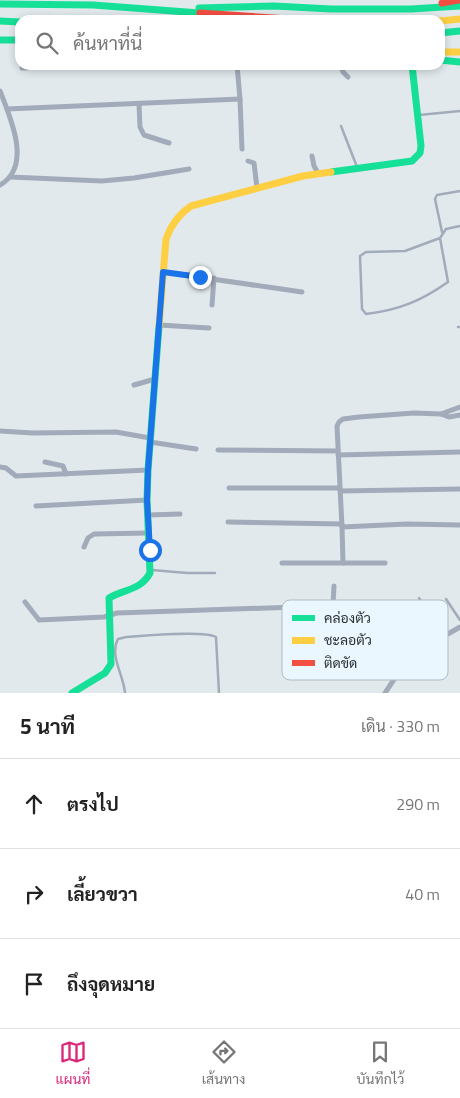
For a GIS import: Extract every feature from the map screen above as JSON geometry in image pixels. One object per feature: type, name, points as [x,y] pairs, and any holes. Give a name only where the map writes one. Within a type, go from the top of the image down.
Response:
[{"type":"street","points":[[71,0],[93,5]]},
{"type":"street","points":[[411,9],[458,0]]},
{"type":"street","points":[[4,4],[93,5],[240,15]]},
{"type":"street","points":[[164,9],[274,6],[331,9],[411,9],[460,6]]},
{"type":"street","points":[[445,20],[460,19]]},
{"type":"street","points":[[0,22],[15,22]]},
{"type":"street","points":[[445,32],[460,31]]},
{"type":"street","points":[[1,39],[15,38]]},
{"type":"street","points":[[445,52],[459,52]]},
{"type":"street","points":[[445,55],[449,52]]},
{"type":"street","points":[[445,59],[460,62]]},
{"type":"street","points":[[237,70],[242,148]]},
{"type":"street","points":[[342,70],[348,77]]},
{"type":"street","points":[[72,693],[105,673],[111,664],[108,615],[109,598],[142,585],[147,581],[151,570],[147,500],[148,470],[163,272],[166,240],[170,228],[183,211],[203,202],[318,173],[412,161],[420,153],[412,70]]},
{"type":"street","points":[[0,91],[7,109],[17,148],[17,158],[10,177],[0,185]]},
{"type":"street","points":[[7,109],[240,99]]},
{"type":"street","points":[[139,104],[140,127],[144,135],[169,142]]},
{"type":"street","points":[[312,156],[318,173]]},
{"type":"street","points":[[248,161],[254,163],[257,188]]},
{"type":"street","points":[[10,177],[102,180],[134,178],[189,169]]},
{"type":"street","points":[[163,272],[302,292]]},
{"type":"street","points":[[212,305],[214,278]]},
{"type":"street","points":[[159,325],[209,328]]},
{"type":"street","points":[[134,385],[154,379]]},
{"type":"street","points":[[441,414],[460,407]]},
{"type":"street","points":[[343,563],[338,422],[342,419],[414,413],[441,414],[449,417],[460,415]]},
{"type":"street","points":[[0,431],[34,434],[116,432],[196,449]]},
{"type":"street","points":[[218,450],[338,453],[460,452]]},
{"type":"street","points":[[45,462],[63,466],[66,474]]},
{"type":"street","points":[[0,467],[6,468],[16,476],[148,470]]},
{"type":"street","points":[[229,488],[460,489]]},
{"type":"street","points":[[36,506],[147,500]]},
{"type":"street","points":[[148,515],[180,514]]},
{"type":"street","points":[[228,522],[342,525],[460,525]]},
{"type":"street","points":[[84,547],[88,538],[94,534],[149,533]]},
{"type":"street","points":[[282,563],[385,563]]},
{"type":"street","points":[[334,586],[335,600]]},
{"type":"street","points":[[25,602],[39,620],[282,607]]},
{"type":"street","points":[[448,634],[460,627]]},
{"type":"street","points":[[385,693],[394,680]]},
{"type":"lane","points":[[417,115],[460,112]]},
{"type":"lane","points":[[341,126],[358,168]]},
{"type":"lane","points":[[442,234],[435,199],[437,195],[460,191]]},
{"type":"lane","points":[[440,238],[405,251],[366,252],[360,256],[362,309],[366,314],[388,311],[428,296],[448,282],[440,238],[446,229],[460,226]]},
{"type":"lane","points":[[151,570],[216,573]]},
{"type":"lane","points":[[448,602],[460,620]]},
{"type":"lane","points":[[125,693],[116,657],[118,638],[126,636],[204,634],[216,637],[219,693]]},
{"type":"traffic: fast","points":[[0,4],[93,5],[200,13]]},
{"type":"traffic: fast","points":[[199,8],[274,6],[331,9],[411,9],[460,6]]},
{"type":"traffic: fast","points":[[0,21],[15,22]]},
{"type":"traffic: fast","points":[[445,32],[460,31]]},
{"type":"traffic: fast","points":[[0,40],[15,40]]},
{"type":"traffic: fast","points":[[445,60],[460,62]]},
{"type":"traffic: fast","points":[[331,172],[412,161],[420,153],[421,146],[413,70]]},
{"type":"traffic: fast","points":[[72,693],[105,673],[111,664],[109,598],[142,583],[150,573],[147,500],[148,470],[159,326]]},
{"type":"traffic: slow","points":[[445,20],[460,19]]},
{"type":"traffic: slow","points":[[445,52],[460,52]]},
{"type":"traffic: slow","points":[[159,326],[166,239],[179,216],[191,206],[303,176],[331,172]]},
{"type":"traffic: jam","points":[[442,3],[458,0]]},
{"type":"traffic: jam","points":[[200,13],[229,15]]},
{"type":"route","points":[[150,550],[147,500],[148,470],[163,272],[200,277]]}]
